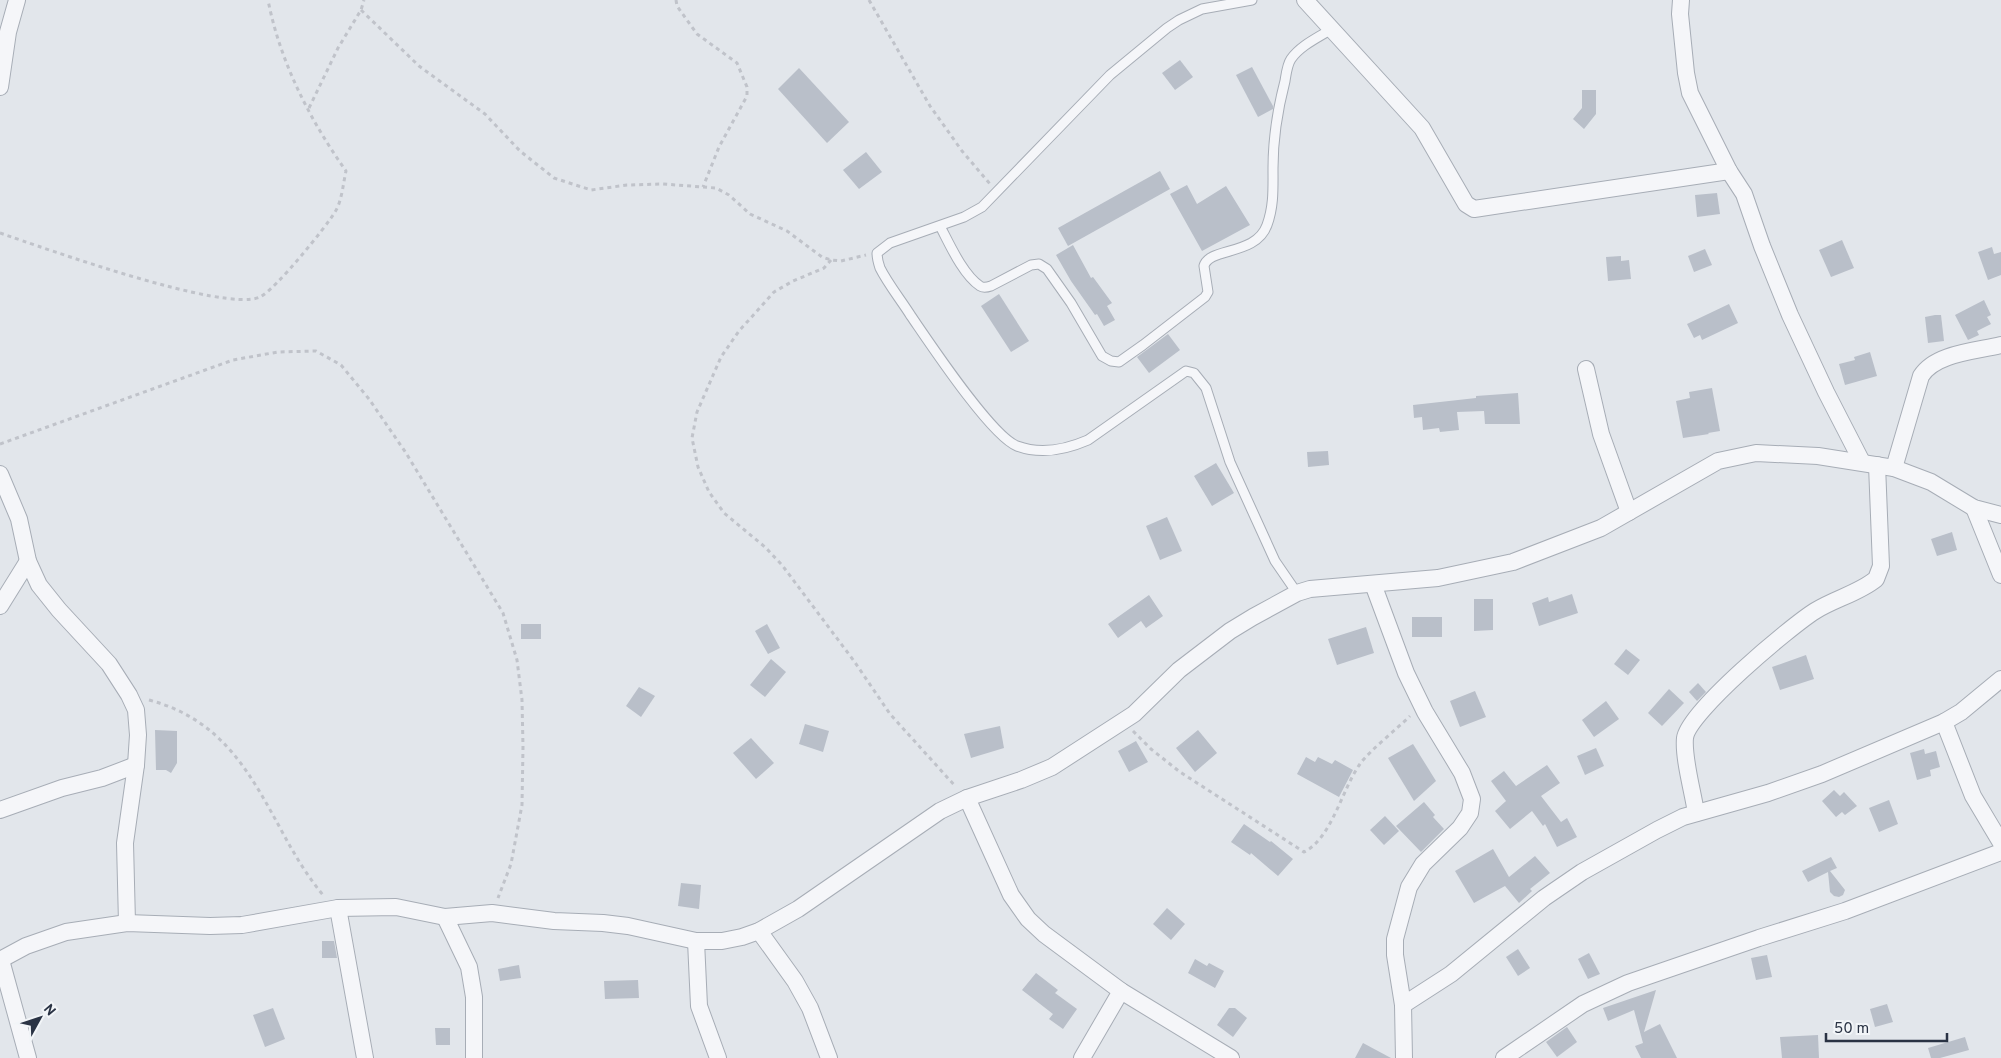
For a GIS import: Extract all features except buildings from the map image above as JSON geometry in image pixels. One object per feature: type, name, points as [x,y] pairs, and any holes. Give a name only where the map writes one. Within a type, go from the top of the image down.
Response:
[{"type":"street","points":[[0,87],[4,32],[17,0]]},
{"type":"street","points":[[1305,0],[1330,30],[1422,128],[1462,198],[1468,206],[1474,209],[1729,170]]},
{"type":"street","points":[[1681,0],[1680,14],[1690,93],[1729,170],[1744,194],[1762,246],[1790,314],[1826,392],[1869,463],[1881,566],[1876,579],[1814,612],[1739,672],[1694,719],[1688,729],[1685,748],[1696,813]]},
{"type":"street","points":[[1894,468],[1922,376],[1926,369],[1940,359],[2001,345]]},
{"type":"street","points":[[1586,369],[1600,434],[1629,512]]},
{"type":"street","points":[[28,1058],[0,960],[26,946],[66,932],[127,923],[210,926],[242,925],[338,908],[396,907],[445,917],[492,913],[554,921],[628,926],[696,942],[722,941],[759,931],[798,909],[841,881],[940,811],[967,798],[1021,780],[1052,767],[1134,714],[1179,670],[1230,631],[1297,593],[1324,587],[1438,578],[1513,562],[1601,528],[1718,461],[1756,453],[1778,453],[1869,463],[1894,468],[1931,482],[1974,508],[2001,515]]},
{"type":"street","points":[[0,474],[19,519],[28,561],[39,585],[59,610],[109,664],[130,695],[136,710],[138,735],[136,765],[125,843],[127,923]]},
{"type":"street","points":[[1974,508],[2001,576]]},
{"type":"street","points":[[0,606],[28,561]]},
{"type":"street","points":[[1373,584],[1406,673],[1422,705],[1467,783],[1471,793],[1472,807],[1460,828],[1423,864],[1409,887],[1395,939],[1395,955],[1403,1005],[1404,1058]]},
{"type":"street","points":[[1403,1005],[1452,974],[1544,898],[1582,872],[1657,830],[1683,817],[1768,794],[1822,774],[1944,722],[1961,712],[2001,679]]},
{"type":"street","points":[[1944,722],[1973,796],[2001,843]]},
{"type":"street","points":[[0,810],[62,788],[102,778],[136,765]]},
{"type":"street","points":[[967,798],[1011,895],[1028,919],[1044,934],[1121,991],[1231,1058]]},
{"type":"street","points":[[1504,1058],[1577,1008],[1628,984],[1759,938],[1845,912],[2001,852]]},
{"type":"street","points":[[338,908],[365,1058]]},
{"type":"street","points":[[445,917],[469,967],[474,997],[474,1058]]},
{"type":"street","points":[[759,931],[807,1001],[829,1058]]},
{"type":"street","points":[[696,942],[699,1006],[718,1058]]},
{"type":"street","points":[[1082,1058],[1121,991]]},
{"type":"lane","points":[[1252,0],[1202,9],[1166,28],[1110,76],[982,207],[964,217],[898,240],[882,248],[877,253],[877,260],[880,269],[946,366],[992,426],[1016,446],[1040,451],[1070,448],[1088,440],[1186,371],[1194,373],[1206,388],[1230,462],[1276,562],[1297,593]]},
{"type":"lane","points":[[940,226],[957,256],[980,286],[986,288],[992,286],[1031,264],[1039,264],[1047,269],[1072,302],[1102,356],[1111,361],[1119,362],[1164,330],[1205,297],[1208,292],[1204,266],[1208,259],[1257,241],[1267,227],[1272,210],[1274,191],[1273,168],[1281,98],[1290,60],[1301,48],[1330,30]]},
{"type":"path","points":[[0,233],[82,261],[190,291],[243,300],[260,297],[281,278],[322,230],[336,210],[346,171],[324,140],[294,80],[274,27],[268,0]]},
{"type":"path","points":[[308,109],[338,48],[361,10],[364,0]]},
{"type":"path","points":[[676,0],[677,6],[697,34],[737,63],[747,87],[747,96],[719,147],[703,187]]},
{"type":"path","points":[[869,0],[930,106],[962,151],[996,193]]},
{"type":"path","points":[[361,10],[419,66],[485,114],[520,151],[554,178],[591,190],[627,185],[654,184],[716,188],[729,195],[750,214],[787,231],[822,257],[841,261],[877,253]]},
{"type":"path","points":[[831,260],[824,268],[774,292],[739,331],[721,357],[697,412],[692,438],[698,467],[709,492],[724,513],[765,547],[782,565],[854,661],[890,714],[967,798]]},
{"type":"path","points":[[0,444],[233,360],[278,352],[316,351],[341,365],[369,399],[406,452],[445,514],[503,613],[517,660],[522,700],[522,805],[510,864],[492,913]]},
{"type":"path","points":[[130,695],[184,713],[204,724],[225,743],[250,776],[300,863],[322,893],[338,908]]},
{"type":"path","points":[[1123,722],[1151,749],[1180,772],[1304,852],[1326,830],[1360,762],[1422,705]]}]
